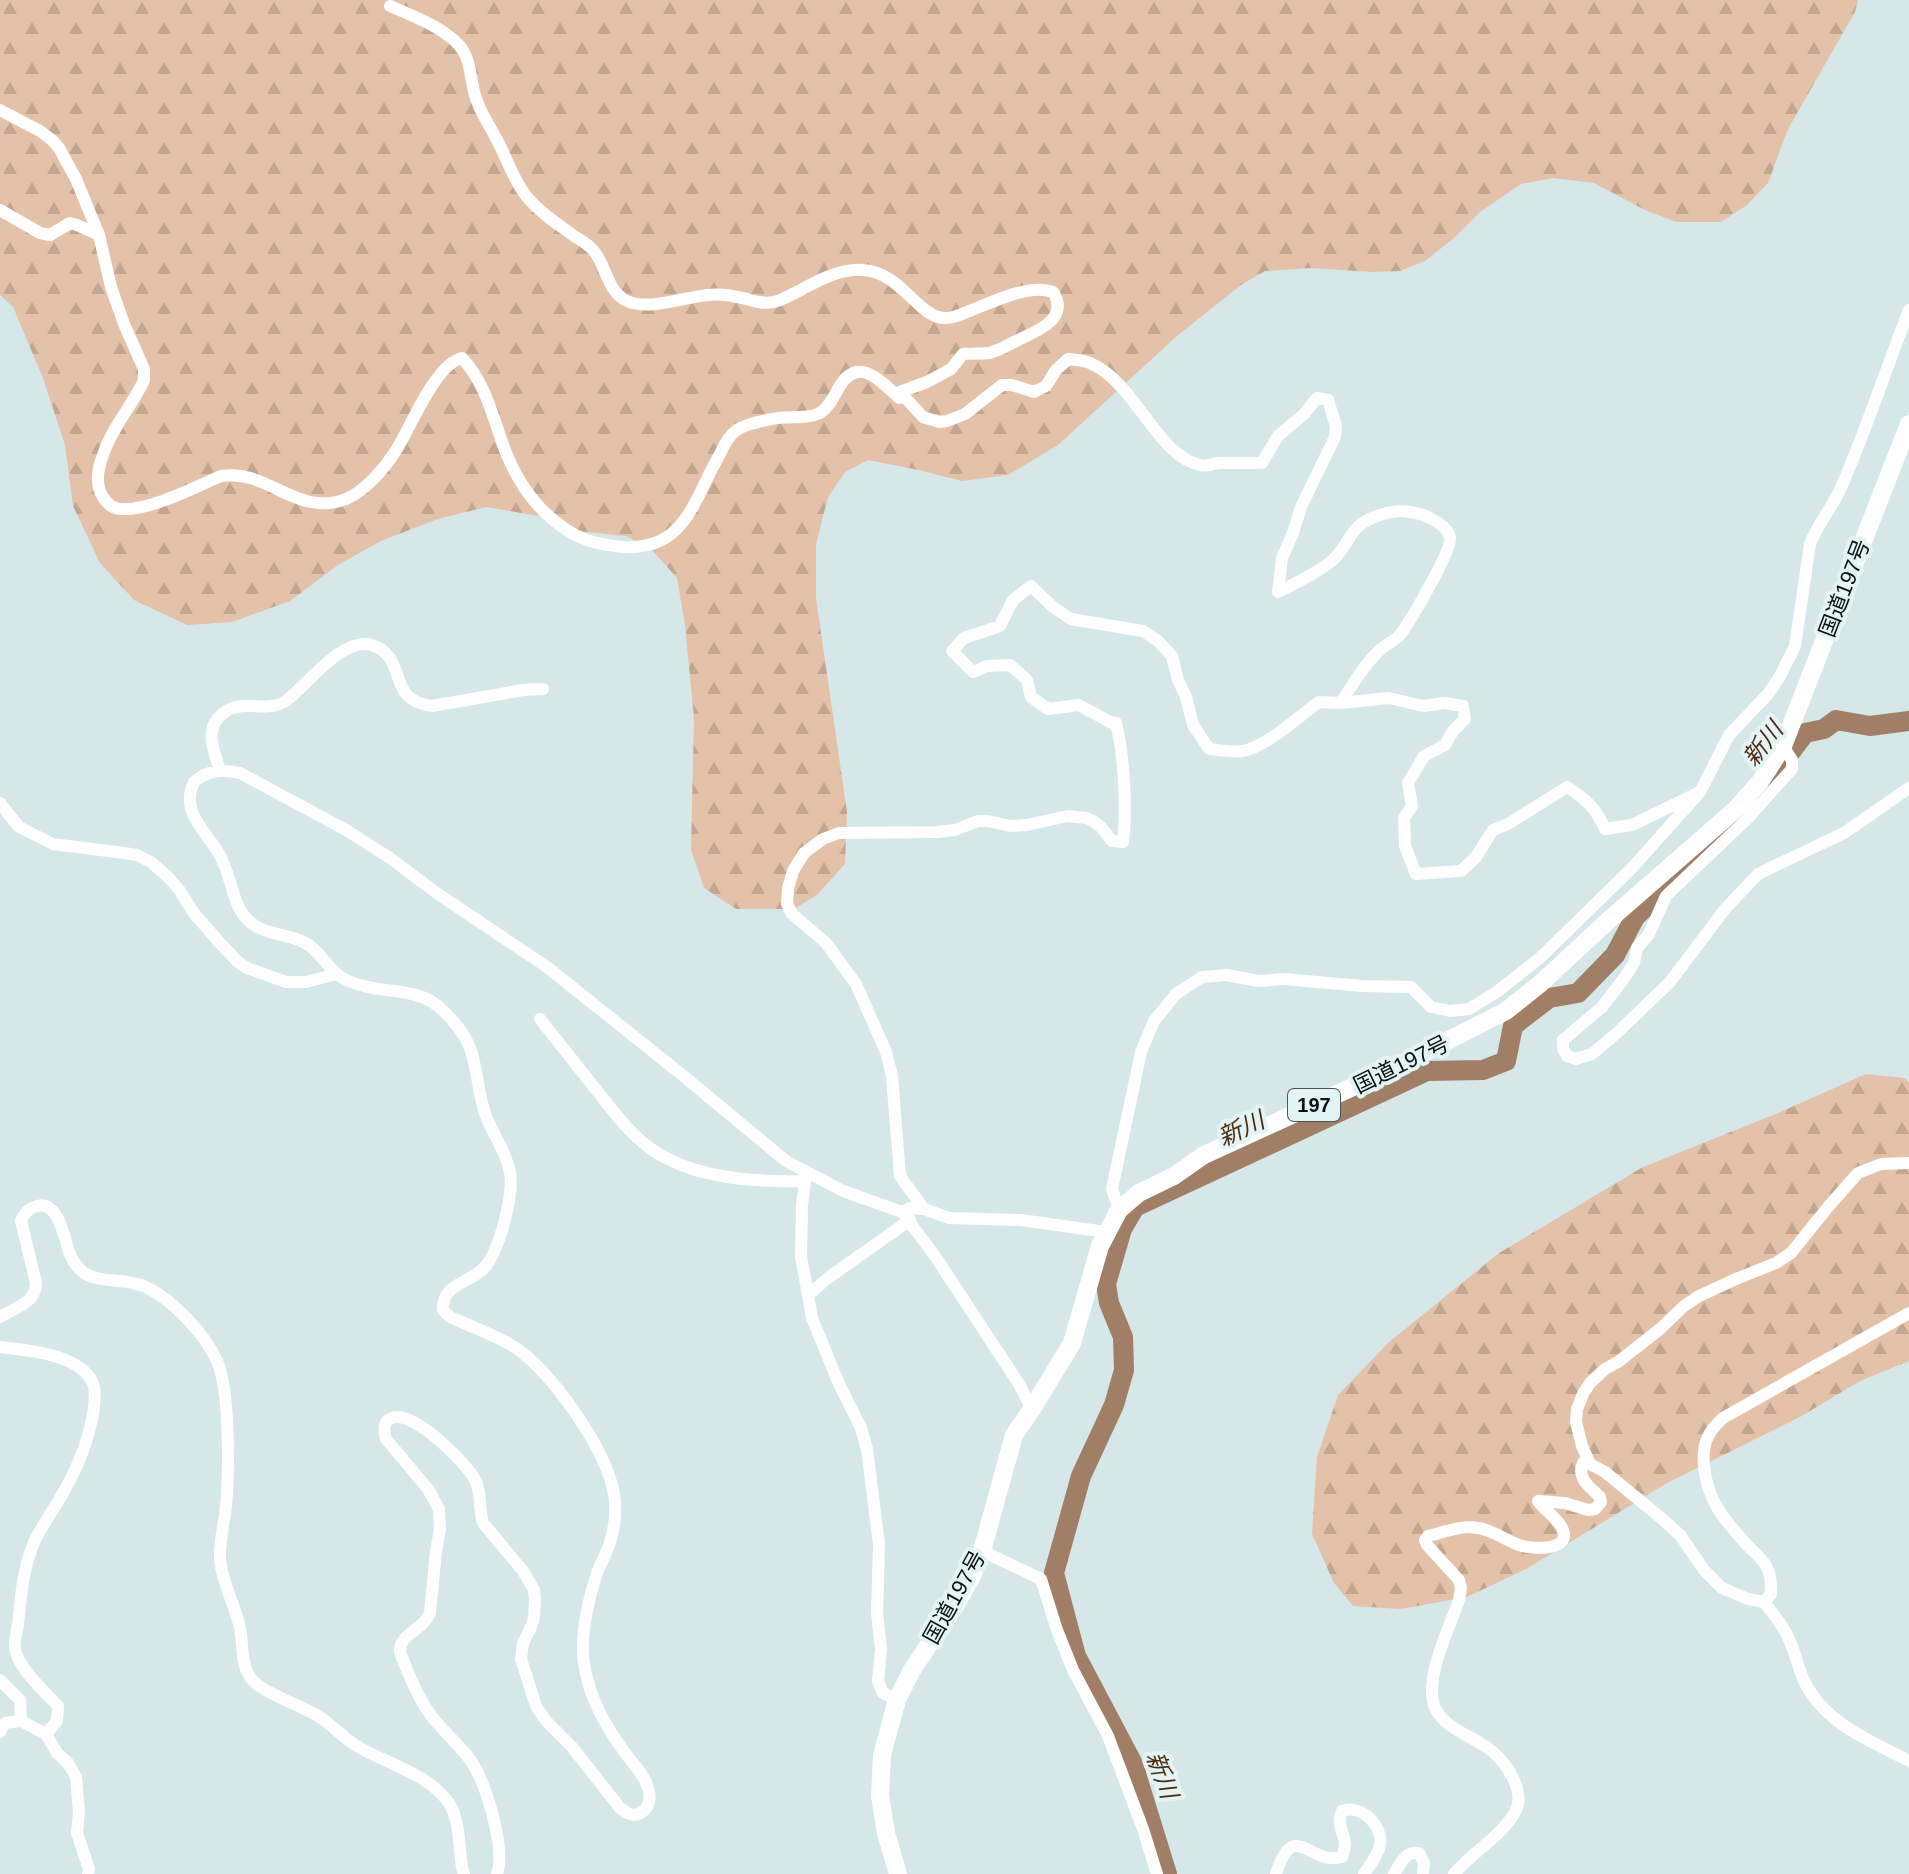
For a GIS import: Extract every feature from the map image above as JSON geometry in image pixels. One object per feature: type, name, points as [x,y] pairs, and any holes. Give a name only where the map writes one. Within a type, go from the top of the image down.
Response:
[{"type":"highway","name":"国道197号","points":[[898,1874],[886,1833],[880,1796],[882,1755],[897,1700],[912,1670],[973,1574],[1014,1435],[1072,1343],[1100,1246],[1119,1210],[1139,1193],[1174,1176],[1204,1155],[1390,1070],[1506,1011],[1610,919],[1659,890],[1760,782],[1783,746],[1909,424]]},
{"type":"street","points":[[390,6],[442,32],[458,45],[468,62],[482,114],[498,140],[516,181],[549,218],[592,249],[611,287],[623,299],[646,305],[726,295],[769,304],[819,280],[863,269],[885,275],[932,315],[945,319],[1033,290],[1046,289],[1057,296],[1058,310],[1051,322],[1041,329],[990,353],[963,354],[951,369],[900,392]]},
{"type":"street","points":[[0,110],[40,131],[59,148],[76,179],[99,235],[111,287],[144,369],[144,380],[111,436],[99,472],[99,491],[105,502],[114,508],[144,507],[232,474],[247,476],[288,496],[313,502],[349,498],[367,484],[394,454],[443,371],[455,359],[462,358],[473,369],[492,410],[516,475],[543,511],[584,540],[600,545],[637,548],[652,545],[674,534],[683,524],[729,438],[739,429],[776,418],[812,416],[822,412],[830,404],[840,384],[859,371],[870,372],[899,398],[900,392]]},
{"type":"street","points":[[0,210],[40,233],[50,235],[70,223],[99,235]]},
{"type":"street","points":[[1119,1210],[1112,1189],[1141,1052],[1154,1021],[1176,994],[1202,977],[1227,975],[1258,981],[1284,979],[1411,987],[1431,1007],[1450,1011],[1469,1009],[1541,957],[1631,869],[1700,792],[1729,735],[1768,694],[1795,646],[1814,532],[1847,474],[1909,310]]},
{"type":"street","points":[[900,392],[923,417],[947,421],[965,414],[1002,385],[1034,392],[1046,386],[1068,359],[1090,362],[1113,377],[1162,439],[1182,458],[1202,466],[1262,463],[1278,436],[1317,398],[1328,400],[1336,426],[1335,437],[1301,507],[1282,558],[1278,592],[1335,558],[1354,530],[1376,516],[1394,511],[1421,513],[1439,522],[1450,535],[1451,542],[1399,636],[1380,650],[1340,703]]},
{"type":"street","points":[[924,1209],[900,1176],[892,1076],[886,1052],[856,984],[826,943],[792,914],[787,904],[788,888],[793,871],[804,853],[823,839],[839,833],[938,832],[955,830],[978,821],[1010,826],[1068,816],[1093,821],[1112,841],[1123,842],[1126,815],[1116,723],[1079,705],[1048,709],[1031,697],[1027,680],[1010,665],[987,666],[973,672],[952,651],[964,638],[1000,626],[1013,600],[1031,586],[1071,619],[1143,631],[1158,641],[1172,656],[1193,725],[1209,749],[1248,750],[1274,736],[1319,702],[1389,698],[1423,706],[1444,703],[1463,706],[1465,719],[1445,745],[1424,756],[1408,783],[1412,806],[1404,818],[1405,846],[1416,874],[1461,871],[1476,857],[1493,830],[1567,787],[1588,801],[1605,829],[1632,825],[1700,792]]},
{"type":"street","points":[[220,770],[212,747],[212,727],[218,718],[237,706],[280,705],[330,660],[360,643],[373,645],[391,658],[404,692],[409,699],[421,705],[432,706],[543,689]]},
{"type":"street","points":[[497,1874],[500,1867],[496,1834],[479,1775],[466,1754],[442,1729],[422,1701],[400,1652],[402,1640],[422,1626],[430,1613],[440,1518],[439,1509],[428,1489],[386,1439],[385,1424],[388,1419],[396,1417],[427,1431],[454,1453],[473,1475],[481,1492],[483,1523],[523,1571],[534,1590],[534,1618],[523,1643],[521,1659],[536,1706],[620,1808],[635,1815],[649,1805],[647,1785],[600,1713],[589,1685],[583,1656],[589,1602],[613,1529],[614,1492],[597,1449],[545,1374],[515,1348],[450,1317],[443,1310],[446,1293],[488,1263],[507,1213],[510,1180],[506,1160],[482,1103],[471,1050],[465,1038],[442,1009],[425,997],[361,986],[337,974],[306,943],[260,930],[245,917],[224,863],[194,817],[189,799],[194,782],[220,770],[240,773],[390,858],[547,967],[805,1177],[906,1216],[1019,1384],[1032,1409]]},
{"type":"street","points":[[1659,890],[1649,934],[1637,948],[1634,963],[1602,1007],[1563,1040],[1567,1056],[1576,1059],[1592,1054],[1618,1032],[1670,982],[1725,909],[1758,874],[1844,833],[1909,788]]},
{"type":"street","points":[[0,803],[19,827],[53,844],[137,855],[151,862],[170,879],[218,941],[247,968],[286,982],[306,982],[337,974]]},
{"type":"street","points":[[540,1019],[612,1111],[637,1138],[658,1154],[695,1169],[730,1177],[778,1182],[805,1177]]},
{"type":"street","points":[[1590,1464],[1576,1422],[1577,1409],[1590,1383],[1699,1296],[1776,1263],[1791,1253],[1858,1173],[1881,1164],[1909,1163]]},
{"type":"street","points":[[805,1177],[801,1256],[812,1318],[861,1428],[867,1449],[879,1545],[877,1613],[881,1649],[878,1681],[883,1693],[897,1700]]},
{"type":"street","points":[[0,1317],[32,1299],[36,1292],[21,1221],[23,1215],[38,1206],[48,1208],[55,1214],[79,1270],[96,1280],[120,1281],[145,1287],[169,1301],[190,1324],[216,1359],[223,1389],[226,1493],[220,1560],[241,1629],[245,1669],[257,1685],[313,1713],[362,1750],[404,1769],[434,1788],[449,1803],[453,1813],[464,1874]]},
{"type":"street","points":[[808,1295],[906,1216],[910,1208],[924,1209],[949,1218],[1021,1220],[1106,1232]]},
{"type":"street","points":[[1764,1602],[1771,1594],[1770,1575],[1765,1564],[1721,1516],[1710,1495],[1702,1453],[1706,1437],[1723,1418],[1909,1313]]},
{"type":"street","points":[[0,1347],[30,1350],[66,1360],[84,1370],[93,1381],[95,1395],[92,1420],[81,1455],[36,1538],[23,1579],[15,1649],[27,1674],[58,1706],[57,1721],[46,1734]]},
{"type":"street","points":[[1454,1874],[1501,1829],[1515,1811],[1519,1800],[1513,1778],[1494,1753],[1444,1720],[1436,1709],[1433,1678],[1461,1588],[1459,1580],[1425,1540],[1428,1536],[1463,1527],[1479,1528],[1521,1546],[1556,1546],[1562,1542],[1562,1527],[1538,1501],[1595,1509],[1601,1502],[1600,1497],[1580,1476],[1583,1463],[1605,1472],[1670,1526],[1722,1588],[1764,1602],[1782,1625],[1809,1690],[1825,1711],[1850,1730],[1909,1761]]},
{"type":"street","points":[[982,1551],[1041,1579],[1073,1670],[1108,1736],[1157,1874]]},
{"type":"street","points":[[0,1680],[20,1700],[21,1721]]},
{"type":"street","points":[[0,1732],[5,1723],[21,1721],[46,1734],[57,1753],[68,1763],[76,1777],[77,1833],[88,1874]]},
{"type":"street","points":[[1276,1874],[1288,1848],[1296,1845],[1321,1856],[1342,1857],[1346,1845],[1339,1818],[1342,1811],[1355,1809],[1365,1815],[1380,1836],[1376,1856],[1364,1874]]},
{"type":"street","points":[[1394,1874],[1405,1856],[1412,1852],[1419,1853],[1424,1863],[1423,1874]]},
{"type":"green space","points":[[0,0],[1858,0],[1855,12],[1788,129],[1768,183],[1747,205],[1721,222],[1676,222],[1645,210],[1594,183],[1553,178],[1521,184],[1480,212],[1425,261],[1400,271],[1311,268],[1265,271],[1241,285],[1177,336],[1058,445],[1008,475],[962,481],[868,460],[845,472],[828,497],[816,544],[816,598],[847,812],[845,864],[817,895],[794,909],[736,909],[704,888],[691,850],[694,718],[685,625],[677,578],[652,550],[626,536],[576,531],[539,516],[486,507],[438,519],[381,541],[338,565],[290,601],[232,622],[187,625],[134,600],[100,563],[73,506],[65,445],[43,378],[13,307],[0,295]]},
{"type":"green space","points":[[1866,1074],[1904,1078],[1909,1082],[1909,1361],[1860,1381],[1800,1417],[1667,1483],[1528,1568],[1467,1597],[1400,1609],[1353,1606],[1334,1583],[1312,1534],[1317,1457],[1338,1395],[1389,1342],[1499,1253],[1643,1167]]},
{"type":"waterway","name":"新川","points":[[1762,790],[1805,733],[1824,729],[1836,720],[1870,726],[1909,721]]},
{"type":"waterway","name":"新川","points":[[1167,1874],[1133,1764],[1076,1656],[1054,1573],[1081,1476],[1114,1405],[1124,1370],[1123,1337],[1109,1303],[1106,1284],[1122,1229],[1135,1207],[1427,1071],[1483,1070],[1506,1061],[1513,1026],[1549,998],[1578,993],[1615,955],[1635,917],[1735,820]]}]
